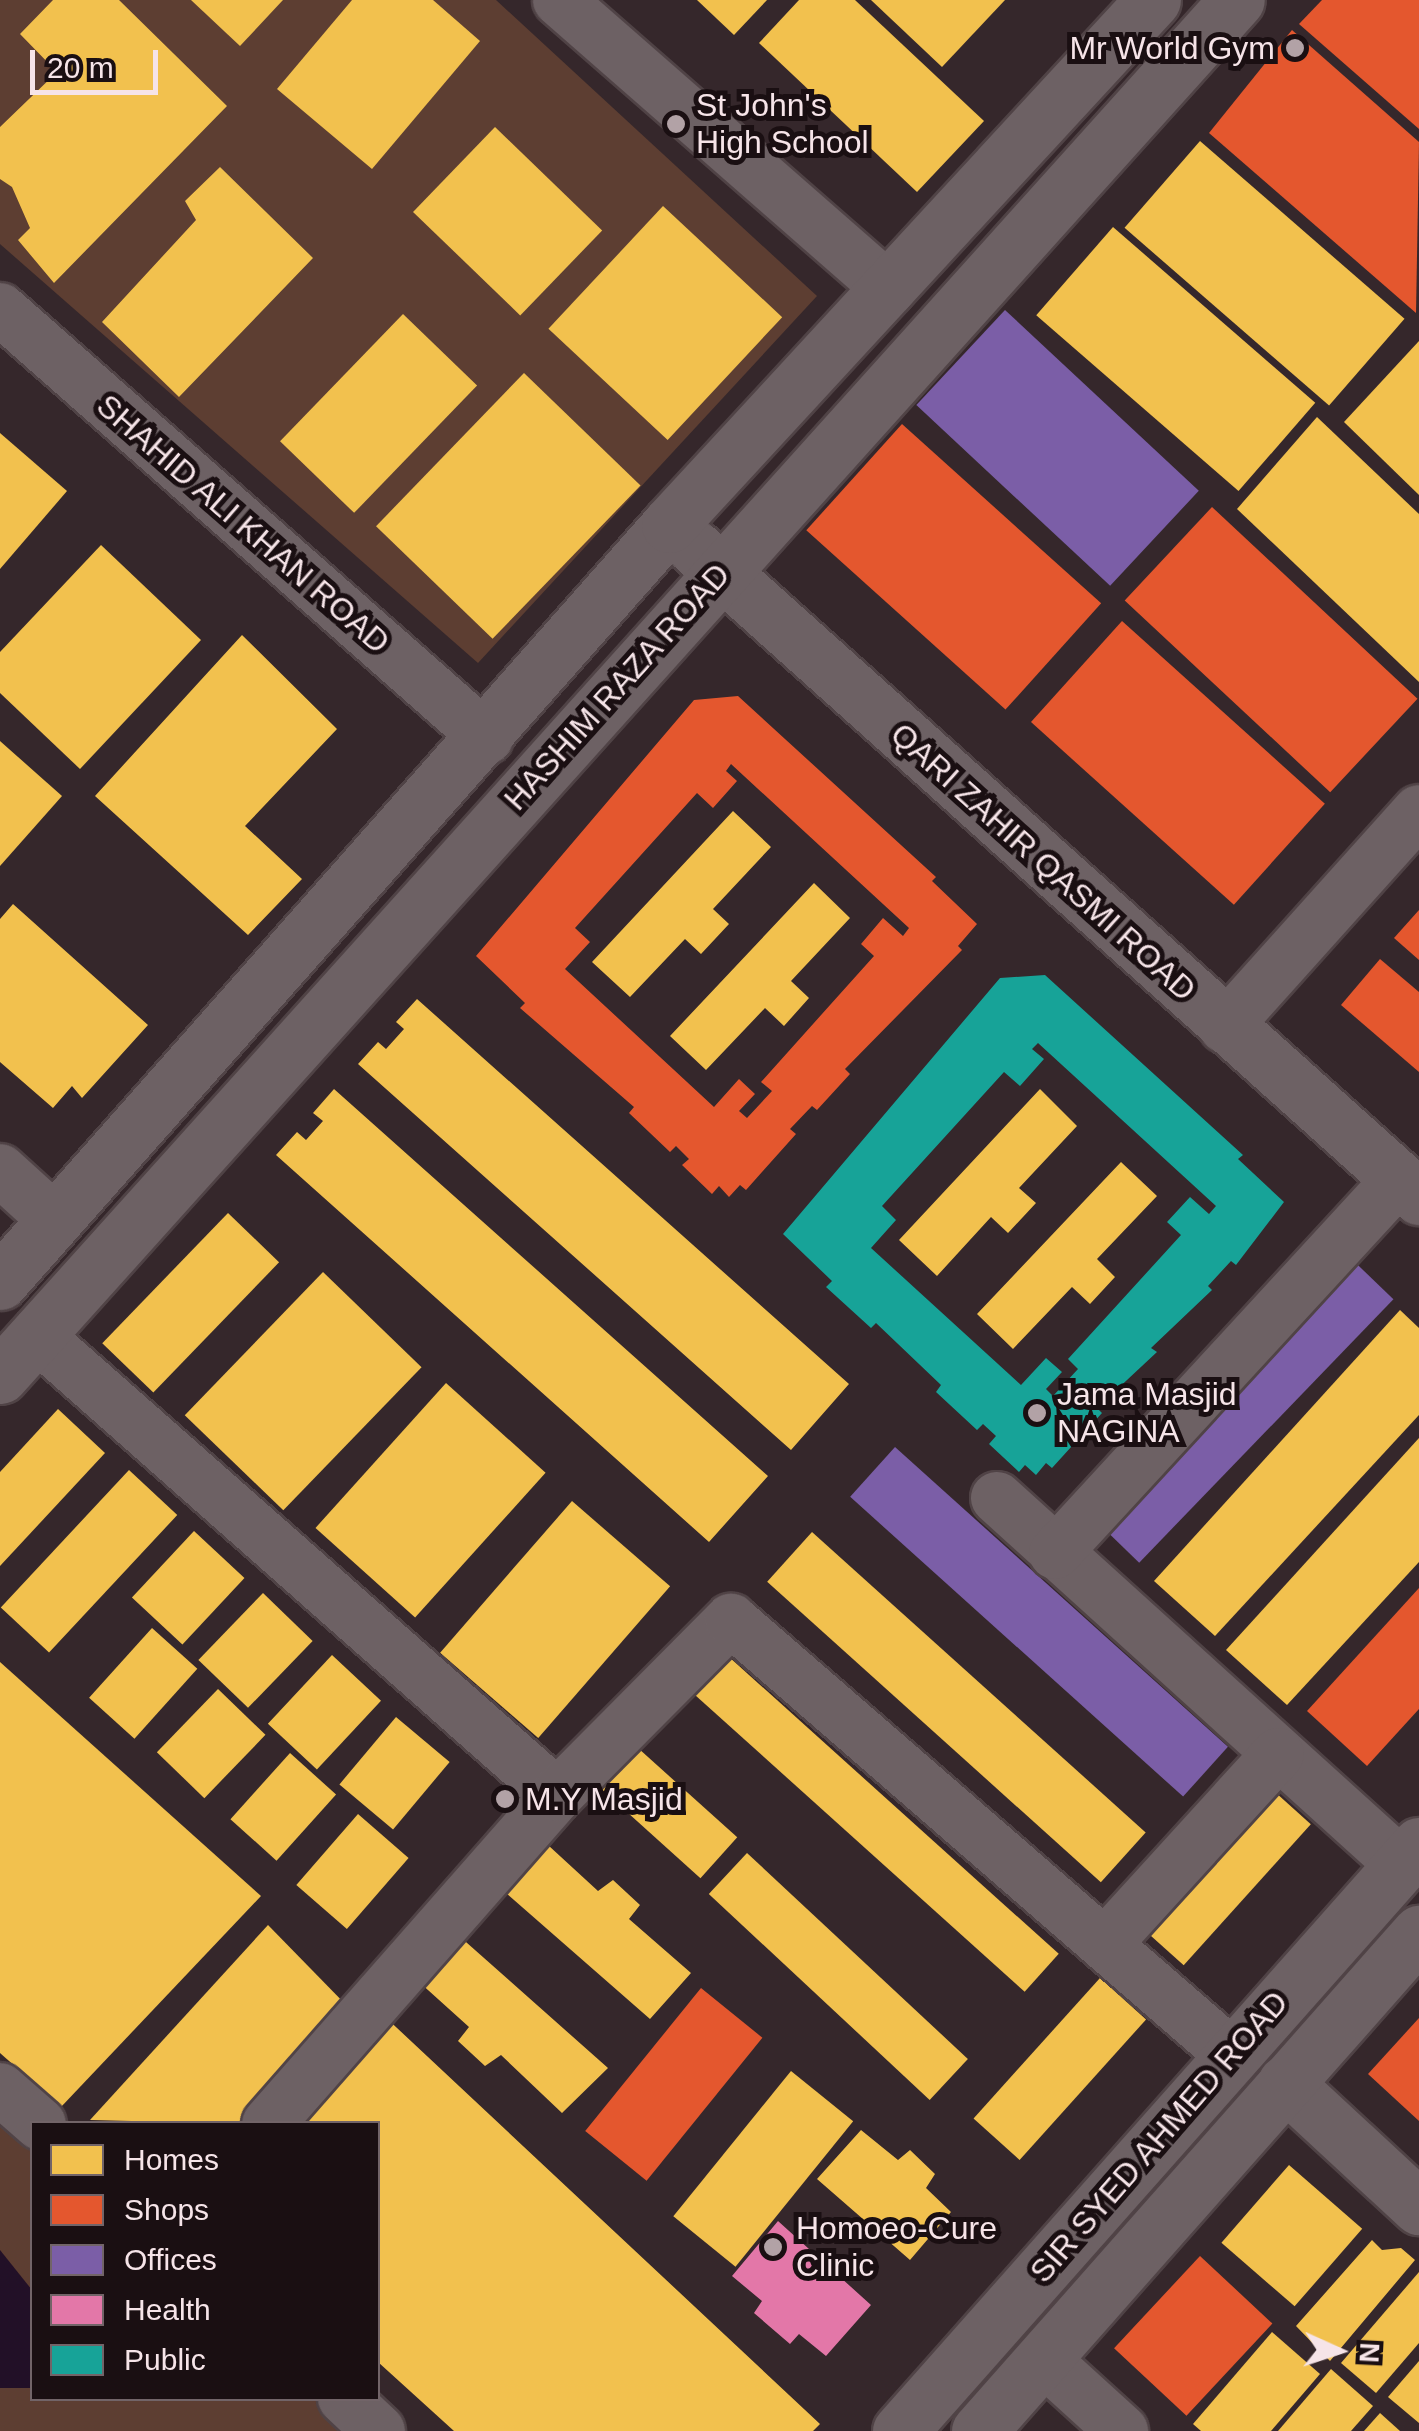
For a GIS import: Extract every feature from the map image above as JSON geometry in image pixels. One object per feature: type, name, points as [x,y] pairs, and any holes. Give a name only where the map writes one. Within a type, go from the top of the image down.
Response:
[{"type":"street","points":[[558,0],[888,289]]},
{"type":"street","name":"HASHIM RAZA ROAD","points":[[0,1282],[487,738],[669,525],[1154,0]]},
{"type":"street","name":"HASHIM RAZA ROAD","points":[[0,1376],[720,571],[1238,0]]},
{"type":"street","name":"SHAHID ALI KHAN ROAD","points":[[0,310],[487,738]]},
{"type":"street","name":"QARI ZAHIR QASMI ROAD","points":[[669,525],[1409,1188]]},
{"type":"street","points":[[1226,1027],[1419,811]]},
{"type":"street","points":[[0,1170],[55,1220]]},
{"type":"street","points":[[1055,1553],[1409,1188]]},
{"type":"street","points":[[36,1335],[557,1795]]},
{"type":"street","points":[[996,1498],[1278,1754],[1410,1855]]},
{"type":"street","points":[[271,2121],[557,1795],[731,1620],[1231,2054]]},
{"type":"street","points":[[1104,1944],[1278,1754]]},
{"type":"street","name":"SIR SYED AHMED ROAD","points":[[900,2431],[1410,1855]]},
{"type":"street","name":"SIR SYED AHMED ROAD","points":[[979,2431],[1419,1933]]},
{"type":"street","points":[[1285,2084],[1419,2206]]},
{"type":"street","points":[[0,2089],[37,2121]]},
{"type":"street","points":[[1043,2359],[1122,2431]]},
{"type":"street","points":[[347,2401],[379,2431]]},
{"type":"shaded area","points":[[0,0],[496,0],[817,296],[478,663],[0,244]]},
{"type":"shaded area","points":[[0,2101],[30,2128],[30,2401],[334,2401],[368,2431],[0,2431]]},
{"type":"shaded area","points":[[0,2250],[30,2288],[30,2388],[0,2388]]},
{"type":"building: Homes","points":[[53,0],[119,0],[227,106],[54,283],[18,240],[30,228],[12,187],[0,179],[0,127],[57,72],[20,34]]},
{"type":"building: Homes","points":[[191,0],[283,0],[240,46]]},
{"type":"building: Homes","points":[[352,0],[433,0],[480,41],[372,169],[277,89]]},
{"type":"building: Homes","points":[[697,0],[767,0],[734,35]]},
{"type":"building: Homes","points":[[799,0],[855,0],[984,121],[917,192],[759,43]]},
{"type":"building: Homes","points":[[871,0],[1005,0],[942,67]]},
{"type":"building: Homes","points":[[495,127],[602,231],[520,315],[413,212]]},
{"type":"building: Homes","points":[[1200,141],[1405,319],[1329,406],[1125,228]]},
{"type":"building: Homes","points":[[220,167],[313,258],[179,397],[102,322],[196,220],[185,201]]},
{"type":"building: Homes","points":[[663,206],[782,317],[668,440],[548,329]]},
{"type":"building: Homes","points":[[1113,227],[1315,403],[1239,491],[1036,315]]},
{"type":"building: Homes","points":[[403,314],[477,386],[354,513],[280,441]]},
{"type":"building: Homes","points":[[1419,341],[1419,495],[1344,422]]},
{"type":"building: Homes","points":[[524,373],[641,486],[493,639],[376,526]]},
{"type":"building: Homes","points":[[1317,417],[1419,514],[1419,682],[1237,509]]},
{"type":"building: Homes","points":[[0,433],[67,491],[0,569]]},
{"type":"building: Homes","points":[[101,545],[201,640],[80,769],[0,693],[0,652]]},
{"type":"building: Homes","points":[[242,635],[337,729],[245,826],[302,879],[248,935],[95,796]]},
{"type":"building: Homes","points":[[0,741],[62,796],[0,866]]},
{"type":"building: Homes","points":[[733,811],[771,847],[713,909],[729,924],[701,954],[685,939],[630,997],[592,962]]},
{"type":"building: Homes","points":[[814,883],[850,918],[791,981],[809,998],[784,1026],[765,1008],[706,1070],[670,1036]]},
{"type":"building: Homes","points":[[13,904],[148,1025],[82,1098],[72,1086],[53,1108],[0,1062],[0,919]]},
{"type":"building: Homes","points":[[417,999],[849,1384],[791,1450],[358,1064],[378,1042],[386,1049],[404,1029],[396,1022]]},
{"type":"building: Homes","points":[[334,1089],[768,1476],[709,1542],[276,1155],[297,1132],[306,1140],[323,1121],[313,1113]]},
{"type":"building: Homes","points":[[1040,1089],[1077,1126],[1019,1188],[1036,1203],[1008,1233],[991,1217],[937,1276],[899,1240]]},
{"type":"building: Homes","points":[[1121,1162],[1157,1196],[1097,1259],[1115,1277],[1090,1304],[1072,1287],[1013,1349],[977,1314]]},
{"type":"building: Homes","points":[[228,1213],[279,1262],[153,1393],[102,1343]]},
{"type":"building: Homes","points":[[323,1272],[422,1367],[283,1510],[185,1415]]},
{"type":"building: Homes","points":[[1400,1310],[1419,1328],[1419,1415],[1215,1636],[1154,1581]]},
{"type":"building: Homes","points":[[446,1383],[546,1473],[415,1618],[316,1528]]},
{"type":"building: Homes","points":[[58,1409],[105,1453],[0,1566],[0,1472]]},
{"type":"building: Homes","points":[[1419,1438],[1419,1562],[1287,1705],[1226,1650]]},
{"type":"building: Homes","points":[[129,1470],[177,1515],[49,1653],[1,1607]]},
{"type":"building: Homes","points":[[572,1501],[670,1586],[538,1738],[440,1653]]},
{"type":"building: Homes","points":[[194,1531],[244,1578],[182,1645],[132,1598]]},
{"type":"building: Homes","points":[[812,1532],[1146,1832],[1101,1882],[767,1582]]},
{"type":"building: Homes","points":[[263,1593],[313,1641],[248,1708],[198,1660]]},
{"type":"building: Homes","points":[[152,1628],[197,1669],[134,1739],[89,1698]]},
{"type":"building: Homes","points":[[708,1638],[1059,1954],[1025,1992],[674,1676]]},
{"type":"building: Homes","points":[[332,1655],[381,1701],[317,1769],[268,1724]]},
{"type":"building: Homes","points":[[0,1662],[261,1896],[61,2107],[0,2053]]},
{"type":"building: Homes","points":[[218,1689],[265,1735],[204,1798],[157,1752]]},
{"type":"building: Homes","points":[[396,1717],[450,1762],[393,1829],[339,1784]]},
{"type":"building: Homes","points":[[628,1739],[737,1837],[700,1878],[591,1780]]},
{"type":"building: Homes","points":[[290,1753],[336,1794],[277,1861],[230,1819]]},
{"type":"building: Homes","points":[[1264,1782],[1311,1824],[1184,1965],[1137,1923]]},
{"type":"building: Homes","points":[[358,1814],[409,1858],[347,1929],[296,1885]]},
{"type":"building: Homes","points":[[536,1834],[598,1891],[613,1880],[640,1905],[629,1919],[691,1973],[650,2019],[490,1879]]},
{"type":"building: Homes","points":[[747,1853],[968,2059],[930,2100],[709,1894]]},
{"type":"building: Homes","points":[[268,1925],[352,2011],[259,2121],[90,2120]]},
{"type":"building: Homes","points":[[449,1927],[608,2068],[562,2113],[501,2055],[485,2066],[458,2041],[469,2027],[408,1972]]},
{"type":"building: Homes","points":[[1100,1978],[1146,2019],[1020,2160],[974,2118]]},
{"type":"building: Homes","points":[[381,2013],[820,2424],[813,2431],[454,2431],[380,2364],[380,2121],[284,2121]]},
{"type":"building: Homes","points":[[791,2071],[853,2121],[735,2267],[673,2216]]},
{"type":"building: Homes","points":[[861,2130],[898,2160],[910,2150],[935,2174],[926,2188],[951,2212],[910,2260],[817,2179]]},
{"type":"building: Homes","points":[[1289,2165],[1362,2229],[1295,2306],[1221,2243]]},
{"type":"building: Homes","points":[[1372,2240],[1382,2250],[1401,2248],[1415,2260],[1330,2361],[1296,2326]]},
{"type":"building: Homes","points":[[1419,2272],[1419,2343],[1376,2393],[1341,2363]]},
{"type":"building: Homes","points":[[1272,2332],[1320,2374],[1271,2431],[1201,2431],[1193,2424]]},
{"type":"building: Homes","points":[[1419,2361],[1419,2423],[1388,2397]]},
{"type":"building: Homes","points":[[1331,2369],[1373,2406],[1351,2431],[1278,2431]]},
{"type":"building: Homes","points":[[1380,2413],[1400,2431],[1364,2431]]},
{"type":"building: Shops","points":[[1322,0],[1419,0],[1419,129],[1299,24]]},
{"type":"building: Shops","points":[[1292,30],[1419,142],[1416,313],[1209,133]]},
{"type":"building: Shops","points":[[902,424],[1101,603],[1005,710],[806,530]]},
{"type":"building: Shops","points":[[1212,507],[1418,699],[1330,792],[1125,601]]},
{"type":"building: Shops","points":[[1122,621],[1325,804],[1234,905],[1031,722]]},
{"type":"building: Shops","points":[[738,696],[936,877],[932,881],[977,924],[958,946],[962,950],[845,1069],[850,1074],[817,1110],[812,1106],[790,1129],[796,1134],[746,1190],[740,1185],[729,1197],[719,1186],[712,1194],[682,1165],[689,1159],[676,1146],[670,1152],[629,1113],[634,1107],[520,1008],[525,1003],[476,956],[694,700]],"holes":[[[731,764],[909,928],[903,936],[883,918],[861,944],[874,956],[761,1082],[772,1091],[747,1118],[739,1111],[755,1094],[739,1079],[714,1107],[565,969],[590,942],[575,928],[697,793],[713,808],[737,781],[726,771]]]},
{"type":"building: Shops","points":[[1419,910],[1419,960],[1394,938]]},
{"type":"building: Shops","points":[[1380,959],[1419,992],[1419,1072],[1341,1005]]},
{"type":"building: Shops","points":[[1419,1588],[1419,1709],[1367,1766],[1307,1711]]},
{"type":"building: Shops","points":[[701,1988],[762,2038],[647,2181],[585,2131]]},
{"type":"building: Shops","points":[[1419,2018],[1419,2121],[1368,2074]]},
{"type":"building: Shops","points":[[1200,2256],[1272,2324],[1186,2416],[1114,2348]]},
{"type":"building: Offices","points":[[1005,310],[1199,491],[1110,586],[916,405]]},
{"type":"building: Offices","points":[[1333,1241],[1393,1299],[1139,1563],[1079,1504]]},
{"type":"building: Offices","points":[[895,1447],[1228,1747],[1183,1797],[850,1497]]},
{"type":"building: Health","points":[[778,2221],[871,2305],[826,2356],[799,2334],[790,2344],[754,2313],[762,2301],[732,2276]]},
{"type":"building: Public","points":[[1045,975],[1243,1155],[1238,1159],[1284,1202],[1236,1265],[1231,1261],[1208,1286],[1212,1290],[1151,1348],[1157,1352],[1097,1408],[1102,1413],[1052,1468],[1046,1463],[1036,1475],[1025,1465],[1019,1472],[989,1444],[996,1436],[983,1424],[977,1430],[936,1392],[941,1385],[876,1323],[871,1328],[826,1287],[832,1281],[783,1234],[1000,978]],"holes":[[[1038,1043],[1216,1206],[1209,1214],[1190,1197],[1167,1222],[1181,1235],[1068,1359],[1078,1369],[1053,1396],[1046,1389],[1062,1372],[1046,1358],[1021,1385],[871,1248],[896,1220],[882,1206],[1004,1072],[1020,1086],[1044,1059],[1032,1049]]]},
{"type":"place","name":"Mr World Gym","points":[[1295,48]]},
{"type":"place","name":"St John's High School","points":[[676,124]]},
{"type":"place","name":"Jama Masjid NAGINA","points":[[1037,1413]]},
{"type":"place","name":"M.Y Masjid","points":[[505,1799]]},
{"type":"place","name":"Homoeo-Cure Clinic","points":[[773,2247]]}]
